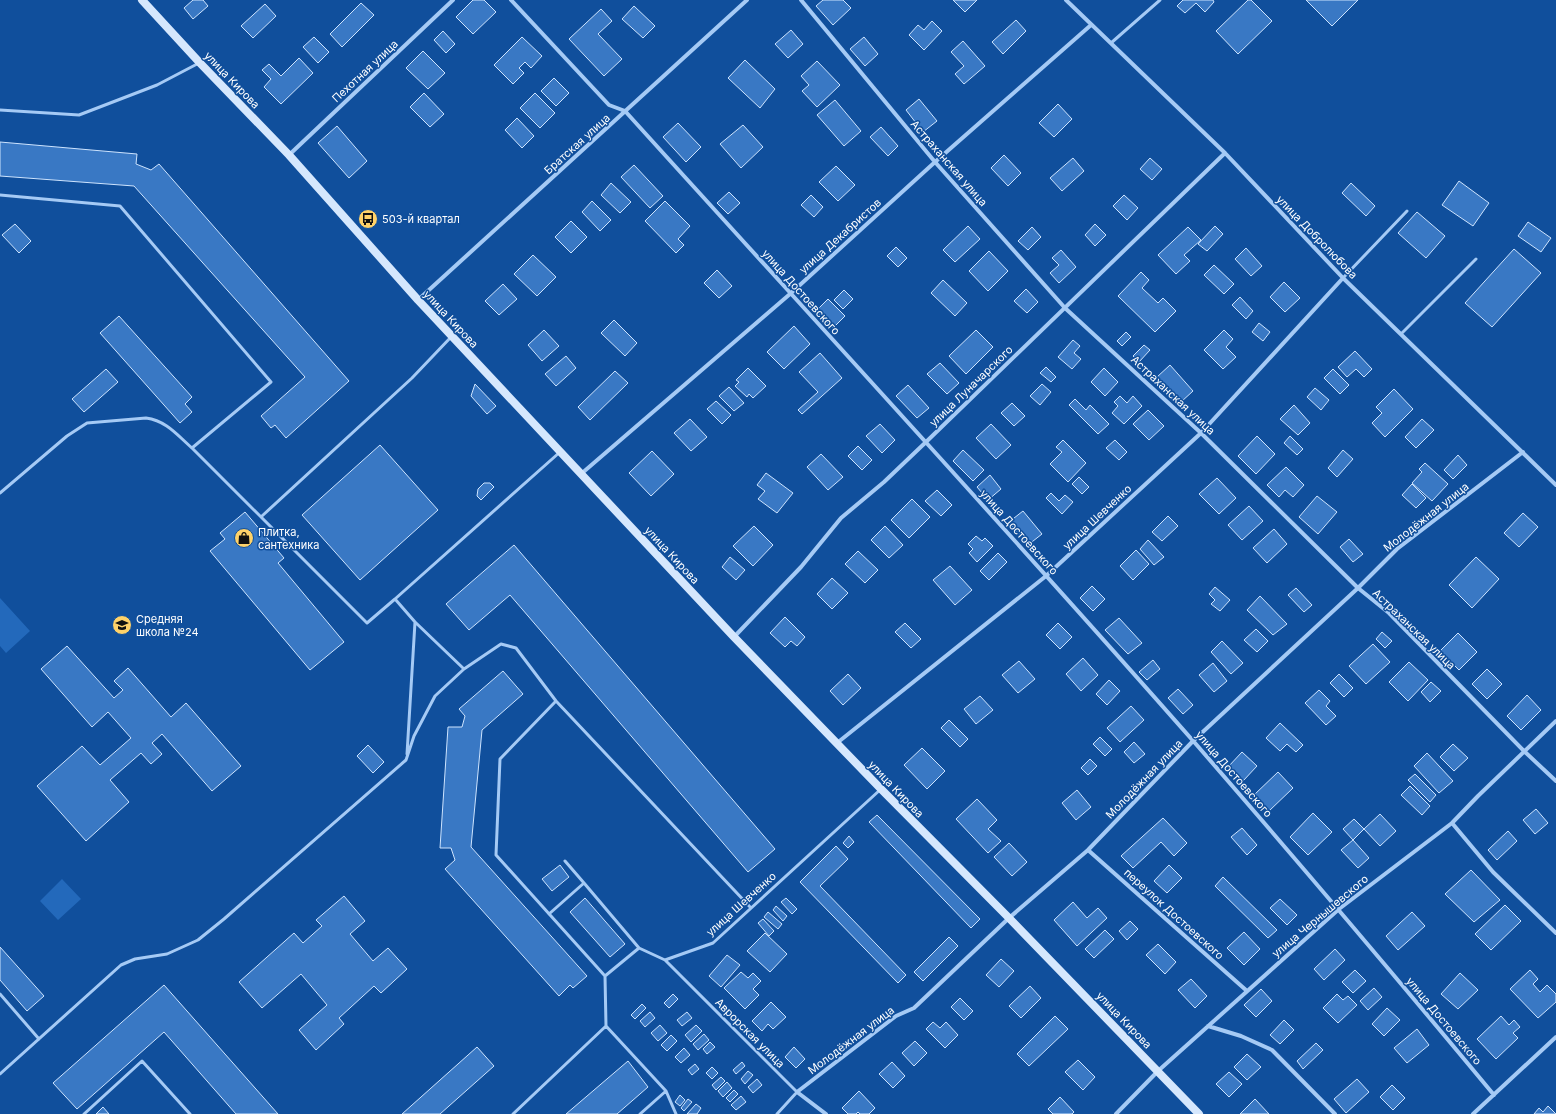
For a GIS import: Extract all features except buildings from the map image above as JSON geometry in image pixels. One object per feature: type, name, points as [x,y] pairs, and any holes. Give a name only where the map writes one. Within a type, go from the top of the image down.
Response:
[{"type":"main road","name":"улица Кирова","points":[[142,0],[200,63],[289,155],[418,300],[734,637],[1199,1114]]},
{"type":"street","name":"Пехотная улица","points":[[289,155],[453,0]]},
{"type":"street","name":"улица Достоевского","points":[[511,0],[609,105],[625,112],[926,442],[1193,741],[1339,909],[1494,1095]]},
{"type":"street","name":"Братская улица","points":[[418,300],[747,0]]},
{"type":"street","name":"Астраханская улица","points":[[801,0],[935,162],[1065,308],[1201,433],[1358,588],[1389,613],[1524,752],[1556,781]]},
{"type":"street","name":"улица Добролюбова","points":[[1066,0],[1225,153],[1343,278],[1556,485]]},
{"type":"street","name":"улица Декабристов","points":[[581,474],[790,294],[935,162],[1091,25]]},
{"type":"street","name":"улица Луначарского","points":[[734,637],[801,567],[841,518],[884,482],[1225,153]]},
{"type":"street","name":"улица Шевченко","points":[[837,743],[1046,576],[1201,433],[1343,278]]},
{"type":"street","name":"Молодёжная улица","points":[[797,1092],[896,1016],[914,1008],[1009,918],[1088,850],[1193,741],[1358,588],[1397,548],[1523,452]]},
{"type":"street","name":"улица Чернышевского","points":[[1116,1114],[1158,1071],[1339,909],[1452,823],[1556,721]]},
{"type":"street","points":[[1452,823],[1493,872],[1556,933]]},
{"type":"street","name":"переулок Достоевского","points":[[1088,850],[1247,991]]},
{"type":"street","points":[[1208,1026],[1241,1036],[1272,1050],[1335,1114]]},
{"type":"street","points":[[1473,1114],[1556,1037]]},
{"type":"street","name":"Аврорская улица","points":[[797,1092],[826,1114]]},
{"type":"lane","points":[[1111,43],[1160,0]]},
{"type":"lane","points":[[0,110],[79,115],[157,85],[200,63]]},
{"type":"lane","points":[[0,195],[120,206],[271,382],[192,448]]},
{"type":"lane","points":[[1343,278],[1408,211]]},
{"type":"lane","points":[[1401,334],[1476,259]]},
{"type":"lane","points":[[262,516],[412,378],[452,336]]},
{"type":"lane","points":[[0,493],[67,436],[87,423],[146,418],[155,419],[167,426],[192,448],[262,516],[367,623],[560,452]]},
{"type":"lane","points":[[395,599],[415,622],[464,669]]},
{"type":"lane","points":[[406,760],[415,622]]},
{"type":"lane","points":[[0,1074],[121,965],[135,959],[167,954],[198,940],[406,760],[414,736],[435,696],[464,669],[501,644],[516,648],[556,701],[751,908]]},
{"type":"lane","points":[[556,701],[500,759],[496,855],[605,976],[606,1026],[666,1091],[676,1114]]},
{"type":"lane","name":"улица Шевченко","points":[[665,960],[713,943],[881,789]]},
{"type":"lane","points":[[565,861],[639,948],[665,960]]},
{"type":"lane","points":[[549,914],[584,883]]},
{"type":"lane","points":[[605,976],[639,948]]},
{"type":"lane","name":"Аврорская улица","points":[[665,960],[797,1092]]},
{"type":"lane","points":[[0,994],[39,1039]]},
{"type":"lane","points":[[513,1114],[606,1026]]},
{"type":"lane","points":[[84,1114],[142,1061],[190,1114]]},
{"type":"lane","points":[[640,1114],[666,1091]]},
{"type":"lane","name":"Молодёжная улица","points":[[777,1114],[797,1092]]},
{"type":"shaded area","points":[[0,598],[30,631],[6,653],[0,646]]},
{"type":"shaded area","points":[[62,879],[81,899],[58,920],[40,901]]},
{"type":"place","name":"503-й квартал","points":[[368,219]]},
{"type":"place","name":"Плитка, сантехника","points":[[244,538]]},
{"type":"place","name":"Средняя школа №24","points":[[122,625]]}]
